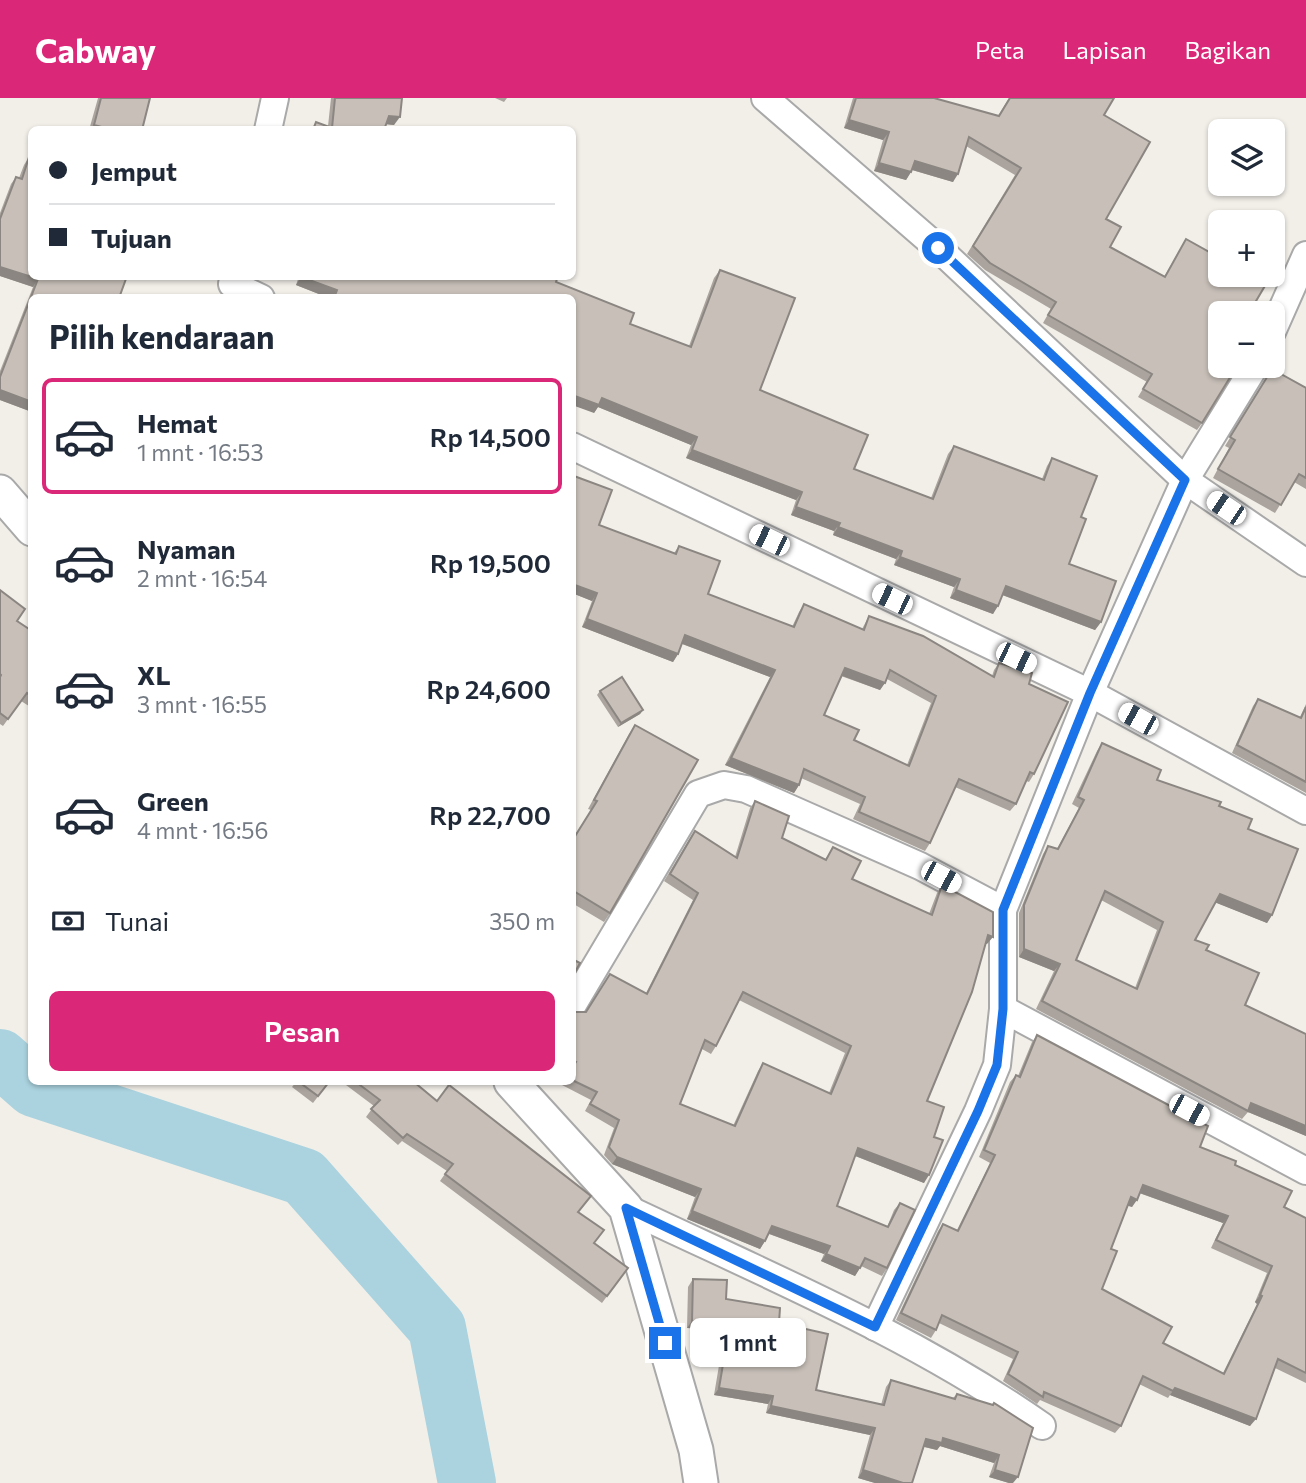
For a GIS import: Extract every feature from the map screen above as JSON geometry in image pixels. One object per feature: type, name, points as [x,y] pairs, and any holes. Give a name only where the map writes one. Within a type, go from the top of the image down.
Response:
[{"type":"street","points":[[269,126],[275,98]]},
{"type":"street","points":[[765,98],[938,248],[1185,480],[1306,563]]},
{"type":"street","points":[[1285,303],[1306,255]]},
{"type":"street","points":[[231,286],[251,294]]},
{"type":"street","points":[[875,1327],[978,1111],[997,1065],[1003,1009],[1003,910],[1090,693],[1185,480],[1248,378]]},
{"type":"street","points":[[576,448],[1090,693],[1306,811]]},
{"type":"street","points":[[0,492],[28,524]]},
{"type":"street","points":[[576,999],[698,794],[724,785],[746,789],[920,866],[1003,910]]},
{"type":"street","points":[[1003,1009],[1306,1171]]},
{"type":"street","points":[[520,1085],[626,1208],[875,1327],[1002,1398],[1042,1426]]},
{"type":"street","points":[[626,1208],[696,1450],[701,1483]]},
{"type":"building","points":[[101,98],[150,98],[143,126],[94,125]]},
{"type":"building","points":[[335,98],[402,98],[400,117],[389,116],[385,126],[332,126]]},
{"type":"building","points":[[856,98],[934,98],[999,116],[1010,98],[1114,98],[1104,115],[1150,142],[1106,219],[1121,227],[1110,247],[1165,277],[1186,239],[1208,251],[1208,287],[1264,287],[1256,301],[1208,301],[1208,378],[1230,378],[1202,423],[1143,389],[1152,374],[1048,315],[1056,302],[990,263],[973,246],[1021,168],[969,137],[958,174],[915,161],[911,172],[879,163],[889,132],[849,120]]},
{"type":"building","points":[[28,160],[28,276],[0,267],[0,219],[16,177],[22,179]]},
{"type":"building","points":[[720,270],[795,298],[760,390],[868,435],[854,469],[933,499],[954,446],[1044,480],[1052,458],[1097,476],[1081,517],[1086,519],[1069,564],[1116,581],[1101,622],[1006,586],[998,606],[956,590],[960,579],[900,557],[902,551],[838,527],[840,523],[796,507],[802,492],[692,450],[697,437],[602,398],[599,405],[576,396],[576,294],[336,294],[337,290],[309,280],[557,280],[556,282],[634,313],[630,324],[691,347]]},
{"type":"building","points":[[38,280],[126,280],[120,294],[32,294]]},
{"type":"building","points":[[28,305],[28,400],[0,390],[0,377]]},
{"type":"building","points":[[1285,376],[1306,388],[1306,478],[1299,474],[1281,505],[1218,469],[1235,440],[1230,437],[1266,378]]},
{"type":"building","points":[[576,477],[612,490],[599,525],[676,554],[679,546],[720,561],[708,594],[794,627],[804,604],[864,630],[869,616],[923,636],[994,677],[999,663],[1032,673],[1029,684],[1068,702],[1034,774],[1030,772],[1016,804],[959,779],[930,843],[859,812],[865,797],[804,769],[799,785],[731,758],[775,670],[685,635],[678,654],[587,619],[597,593],[576,585]],"holes":[[[845,668],[885,683],[890,670],[936,696],[909,766],[854,740],[859,730],[824,715]]]},
{"type":"building","points":[[0,590],[25,609],[17,621],[28,628],[28,694],[8,719],[0,713]]},
{"type":"building","points":[[622,677],[643,710],[621,723],[600,691]]},
{"type":"building","points":[[1258,699],[1301,718],[1306,707],[1306,782],[1237,745]]},
{"type":"building","points":[[635,725],[698,760],[610,913],[576,892],[576,835],[597,801],[594,800]]},
{"type":"building","points":[[1102,743],[1161,770],[1157,780],[1221,802],[1219,806],[1252,819],[1248,829],[1298,849],[1272,915],[1220,894],[1195,940],[1209,945],[1206,950],[1259,973],[1245,1005],[1306,1034],[1306,1126],[1251,1103],[1248,1111],[1042,1001],[1060,964],[1024,949],[1024,905],[1048,846],[1058,849],[1084,800],[1078,797]],"holes":[[[1105,891],[1163,922],[1137,989],[1076,960]]]},
{"type":"building","points":[[755,801],[789,816],[782,838],[826,860],[833,847],[861,861],[852,879],[932,915],[942,885],[993,912],[993,937],[988,935],[972,992],[927,1101],[944,1107],[934,1137],[943,1140],[929,1175],[858,1148],[837,1206],[888,1227],[900,1203],[915,1210],[887,1268],[865,1258],[860,1268],[826,1254],[830,1246],[772,1226],[765,1241],[692,1211],[701,1189],[617,1157],[609,1147],[619,1120],[590,1104],[597,1092],[576,1082],[576,1012],[586,1012],[610,974],[647,994],[698,893],[670,874],[695,831],[737,858]],"holes":[[[743,992],[851,1046],[831,1094],[763,1063],[735,1126],[680,1104],[705,1040],[716,1046]]]},
{"type":"building","points":[[1037,1035],[1208,1126],[1200,1147],[1236,1161],[1235,1165],[1292,1191],[1284,1207],[1306,1218],[1306,1373],[1278,1359],[1256,1419],[1175,1388],[1173,1391],[1143,1376],[1121,1426],[1044,1392],[1043,1397],[1008,1374],[1018,1352],[942,1315],[936,1330],[901,1313],[943,1224],[958,1231],[995,1155],[984,1150],[1016,1075],[1020,1077]],"holes":[[[1143,1185],[1228,1216],[1216,1240],[1272,1266],[1260,1295],[1262,1296],[1224,1374],[1163,1343],[1172,1327],[1102,1289],[1117,1251],[1111,1249],[1131,1197],[1137,1200]]]},
{"type":"building","points":[[303,1085],[327,1085],[318,1096]]},
{"type":"building","points":[[360,1085],[418,1085],[437,1101],[449,1085],[591,1196],[578,1212],[604,1230],[594,1243],[628,1268],[607,1296],[445,1174],[453,1164],[407,1134],[403,1138],[371,1109],[380,1100]]},
{"type":"building","points":[[693,1279],[727,1280],[726,1299],[780,1308],[779,1323],[828,1334],[816,1390],[884,1405],[891,1380],[955,1399],[957,1394],[993,1405],[994,1403],[1033,1428],[1018,1477],[995,1470],[999,1455],[943,1438],[942,1443],[926,1439],[912,1483],[903,1483],[863,1470],[875,1428],[771,1406],[773,1396],[719,1388],[730,1323],[692,1321]]},
{"type":"waterway","points":[[0,1058],[28,1083]]},
{"type":"waterway","points":[[31,1085],[304,1177],[437,1328],[467,1483]]},
{"type":"route","points":[[665,1343],[626,1208],[875,1327],[978,1111],[997,1065],[1003,1009],[1000,919],[1090,693],[1185,480],[938,248]]}]
